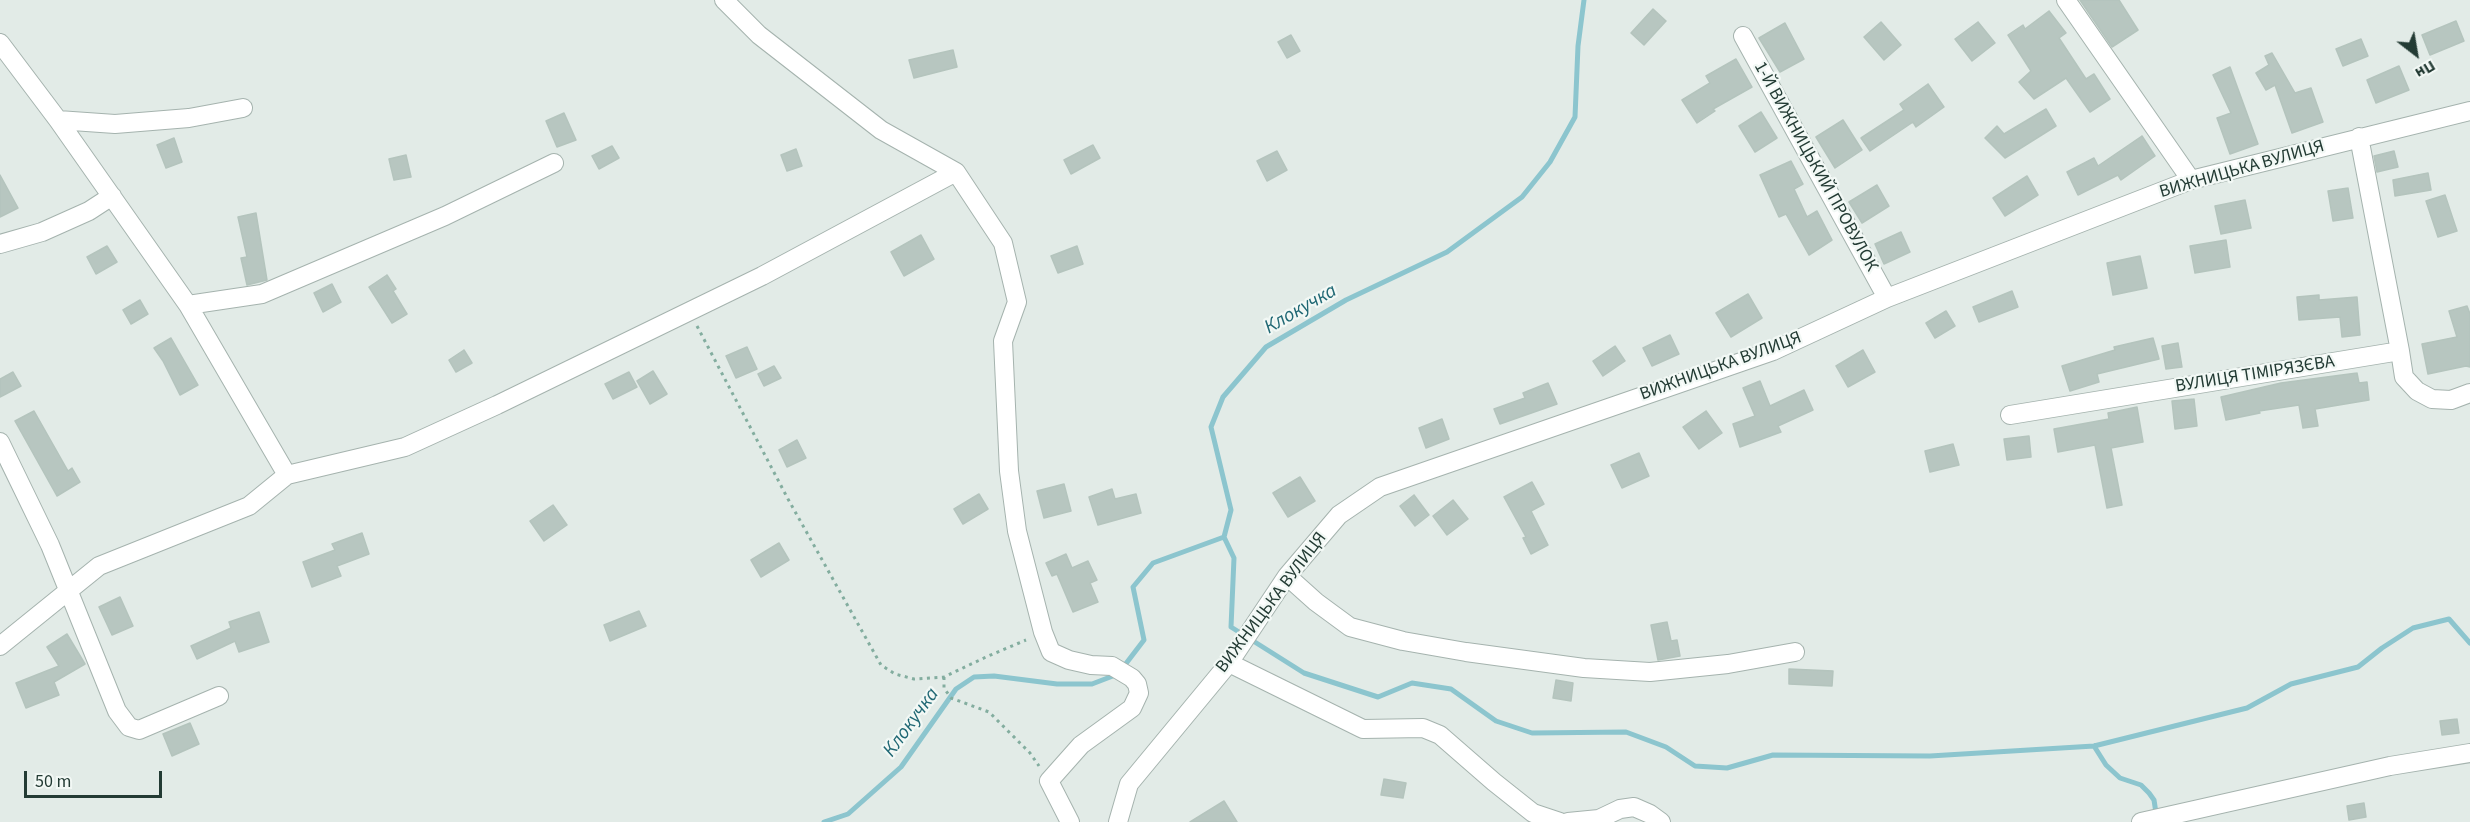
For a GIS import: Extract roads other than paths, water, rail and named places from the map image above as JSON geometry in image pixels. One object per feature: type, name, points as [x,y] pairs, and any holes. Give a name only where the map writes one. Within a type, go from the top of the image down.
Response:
[{"type":"street","points":[[724,0],[759,35],[881,130],[956,172],[1004,243],[1017,302],[1003,341],[1009,471],[1017,531],[1042,632],[1051,652],[1069,660],[1091,665],[1112,666],[1132,678],[1137,684],[1139,693],[1132,708],[1081,745],[1049,781],[1070,822]]},
{"type":"street","points":[[2066,0],[2191,180]]},
{"type":"street","name":"1-Й ВИЖНИЦЬКИЙ ПРОВУЛОК","points":[[1743,36],[1887,298]]},
{"type":"street","points":[[0,43],[58,120],[188,305],[287,475]]},
{"type":"street","points":[[58,120],[115,124],[189,118],[243,108]]},
{"type":"street","name":"ВИЖНИЦЬКА ВУЛИЦЯ","points":[[1118,822],[1129,784],[1233,658],[1287,576],[1339,514],[1380,488],[1773,351],[1887,298],[2191,180],[2470,111]]},
{"type":"street","points":[[2359,138],[2404,377],[2417,391],[2432,399],[2451,400],[2470,393]]},
{"type":"street","points":[[188,305],[262,294],[445,216],[554,163]]},
{"type":"street","points":[[0,646],[99,566],[249,506],[287,475],[405,447],[497,405],[762,276],[956,172]]},
{"type":"street","points":[[0,244],[42,232],[89,211],[112,196]]},
{"type":"street","name":"ВУЛИЦЯ ТІМІРЯЗЄВА","points":[[2010,415],[2400,351]]},
{"type":"street","points":[[0,442],[50,545],[117,711],[129,727],[139,730],[219,696]]},
{"type":"street","points":[[1287,576],[1316,602],[1350,627],[1403,641],[1478,653],[1584,668],[1650,672],[1728,664],[1795,652]]},
{"type":"street","points":[[1233,658],[1363,729],[1423,728],[1440,735],[1533,813],[1560,822]]},
{"type":"street","points":[[2140,822],[2390,766],[2470,753]]},
{"type":"street","points":[[1568,822],[1599,819],[1620,809],[1634,807],[1661,822]]},
{"type":"waterway","name":"Клокучка","points":[[824,822],[848,814],[901,767],[956,689],[974,677],[994,676],[1057,684],[1092,684],[1118,674],[1144,640],[1133,587],[1153,563],[1224,537],[1231,510],[1211,427],[1223,397],[1266,347],[1346,300],[1447,252],[1522,197],[1550,162],[1575,117],[1578,46],[1584,0]]},
{"type":"waterway","points":[[1224,537],[1234,558],[1231,627],[1304,673],[1378,697],[1412,683],[1451,689],[1496,721],[1532,733],[1626,732],[1666,747],[1695,766],[1727,768],[1773,755],[1930,756],[2094,746],[2247,708],[2291,684],[2358,667],[2413,628],[2449,619],[2470,643]]},
{"type":"waterway","points":[[2094,746],[2106,765],[2120,778],[2141,785],[2149,793],[2154,800],[2156,813]]}]
